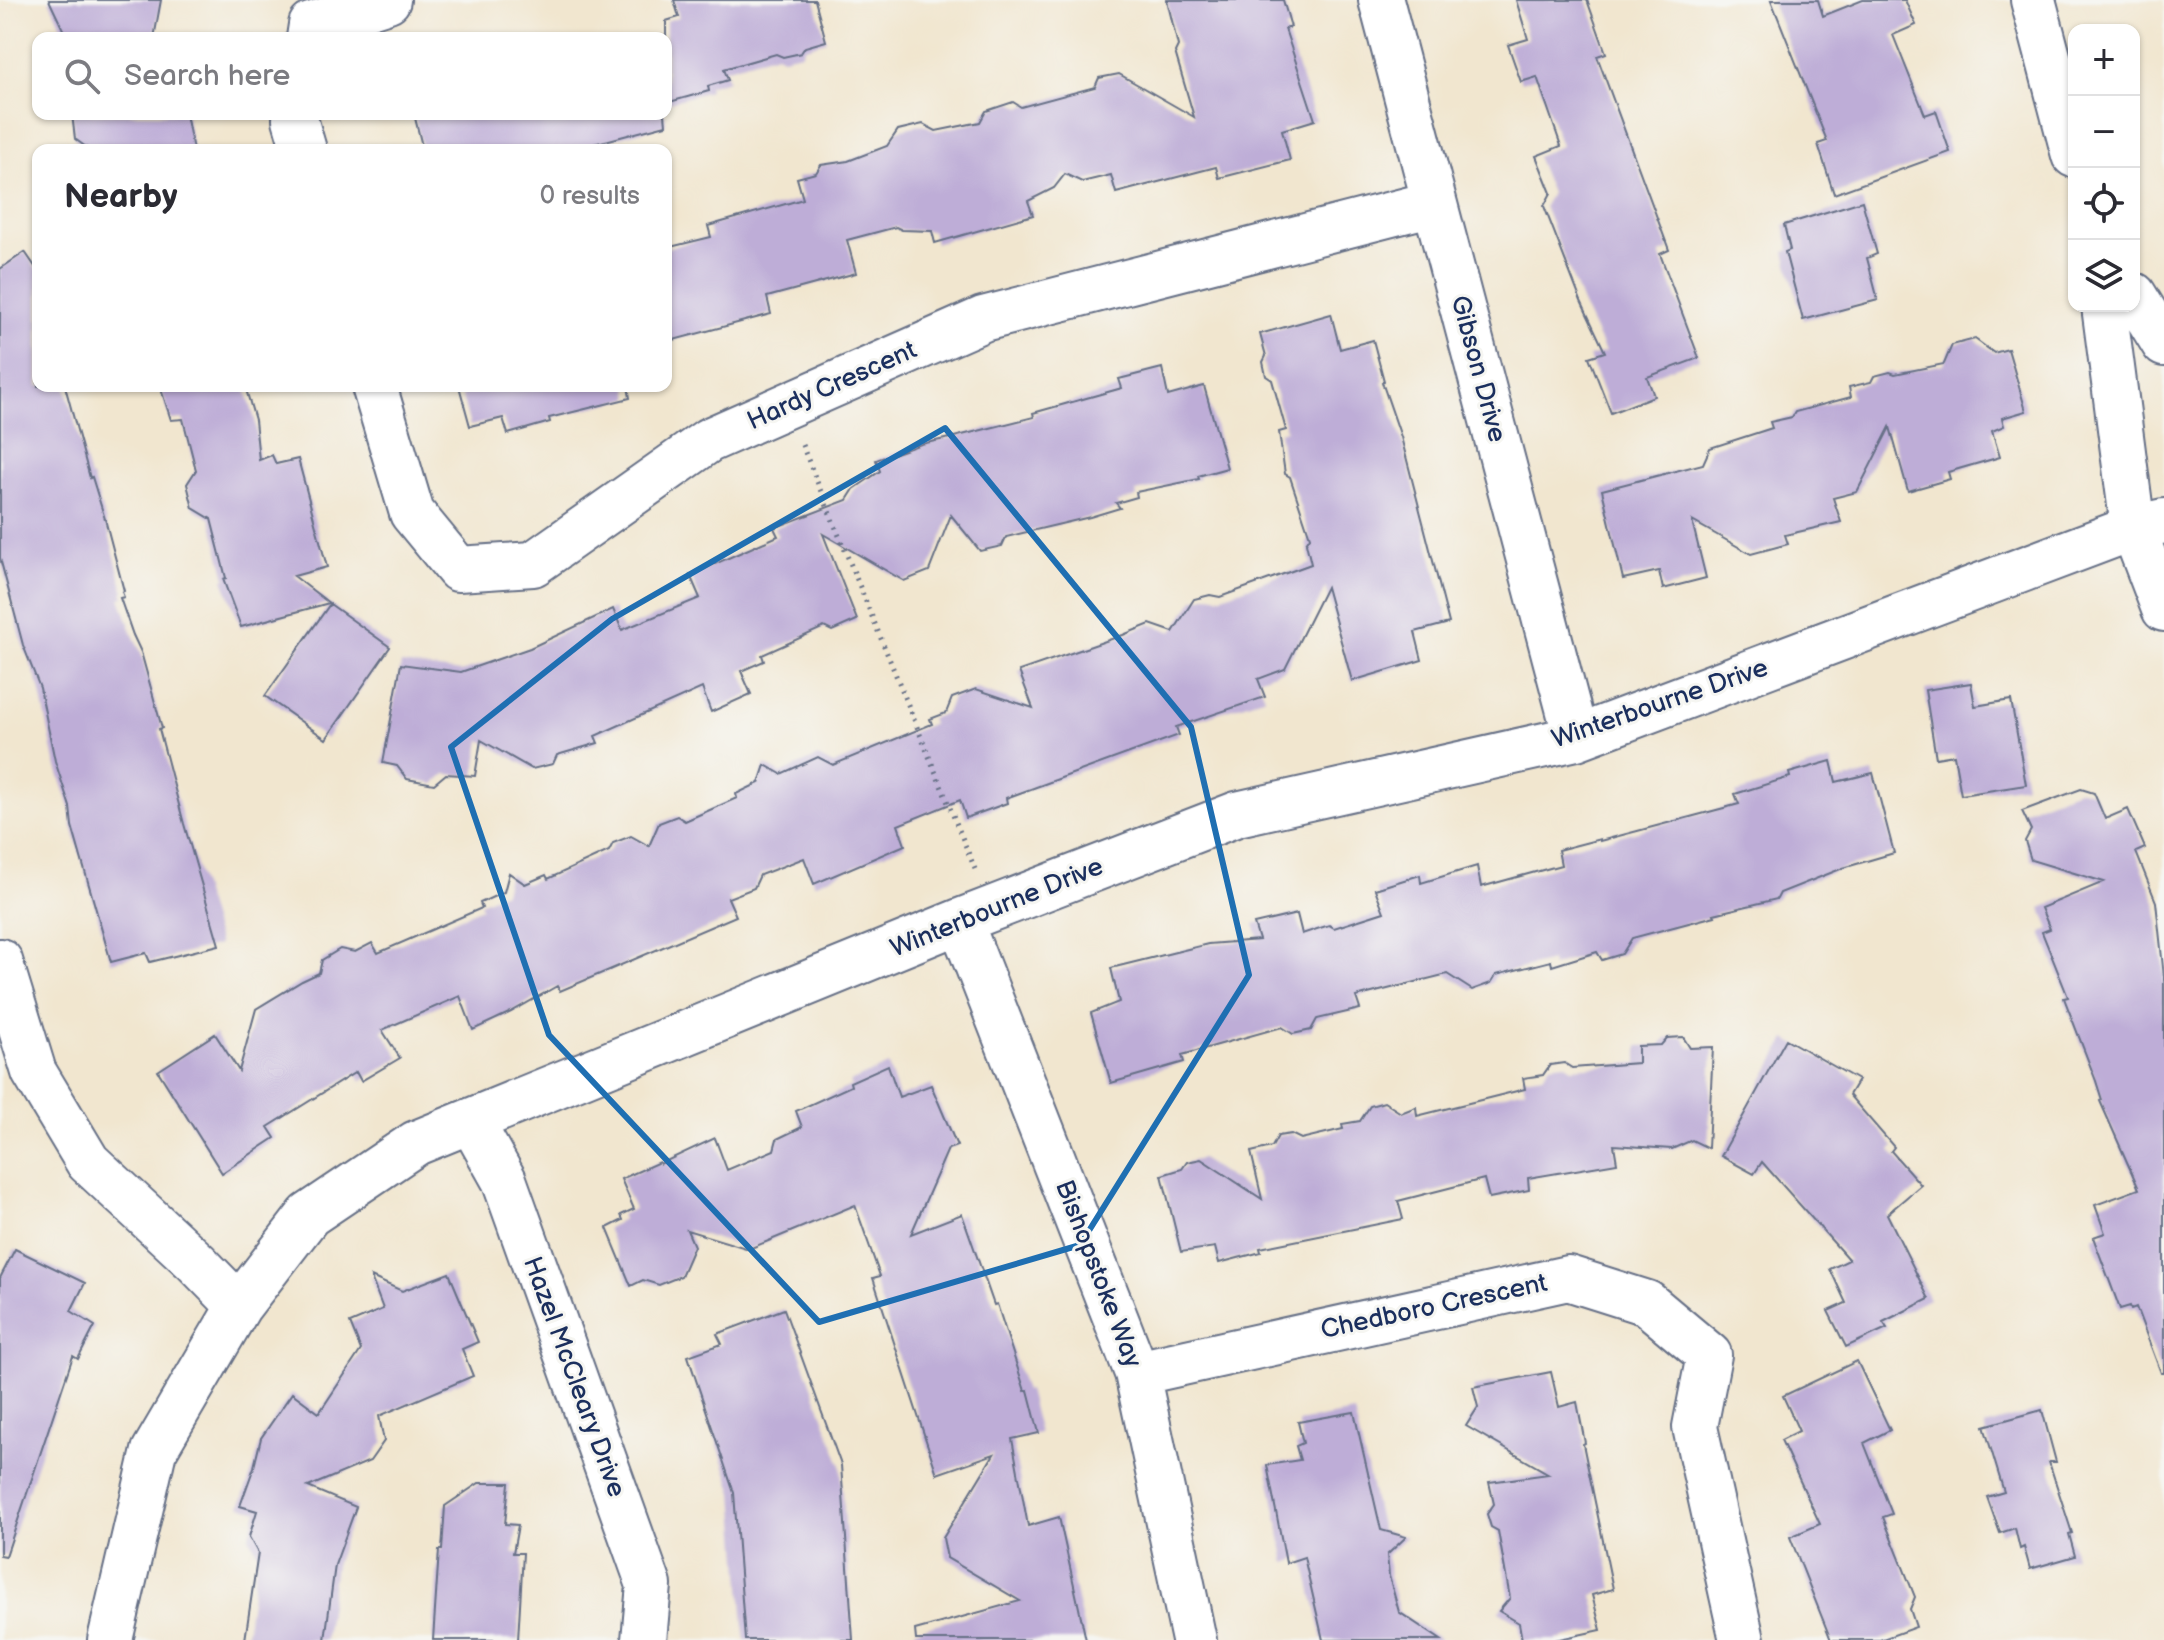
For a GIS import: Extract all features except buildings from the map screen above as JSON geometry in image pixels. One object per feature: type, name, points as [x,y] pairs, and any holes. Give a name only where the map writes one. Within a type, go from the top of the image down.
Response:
[{"type":"street","points":[[310,32],[311,25],[388,0]]},
{"type":"street","name":"Gibson Drive","points":[[1381,0],[1576,738]]},
{"type":"street","points":[[2033,0],[2068,132]]},
{"type":"street","points":[[295,120],[302,144]]},
{"type":"street","name":"Hardy Crescent","points":[[376,392],[412,513],[458,569],[533,564],[709,440],[983,319],[1434,203]]},
{"type":"street","points":[[2140,305],[2164,344]]},
{"type":"street","points":[[2105,312],[2164,609]]},
{"type":"street","name":"Winterbourne Drive","points":[[110,1640],[154,1451],[239,1306],[309,1215],[416,1143],[976,915],[1237,814],[1576,738],[2148,524]]},
{"type":"street","name":"Bishopstoke Way","points":[[976,915],[1137,1373],[1194,1640]]},
{"type":"street","points":[[0,961],[34,1072],[88,1162],[239,1306]]},
{"type":"street","name":"Hazel McCleary Drive","points":[[471,1121],[504,1180],[649,1585],[644,1640]]},
{"type":"street","name":"Chedboro Crescent","points":[[1137,1373],[1568,1278],[1647,1303],[1709,1355],[1695,1427],[1742,1640]]},
{"type":"path","points":[[786,407],[976,915]]},
{"type":"highlighted area","points":[[945,428],[1191,727],[1249,975],[1080,1245],[819,1322],[549,1035],[451,747],[612,619]]}]
